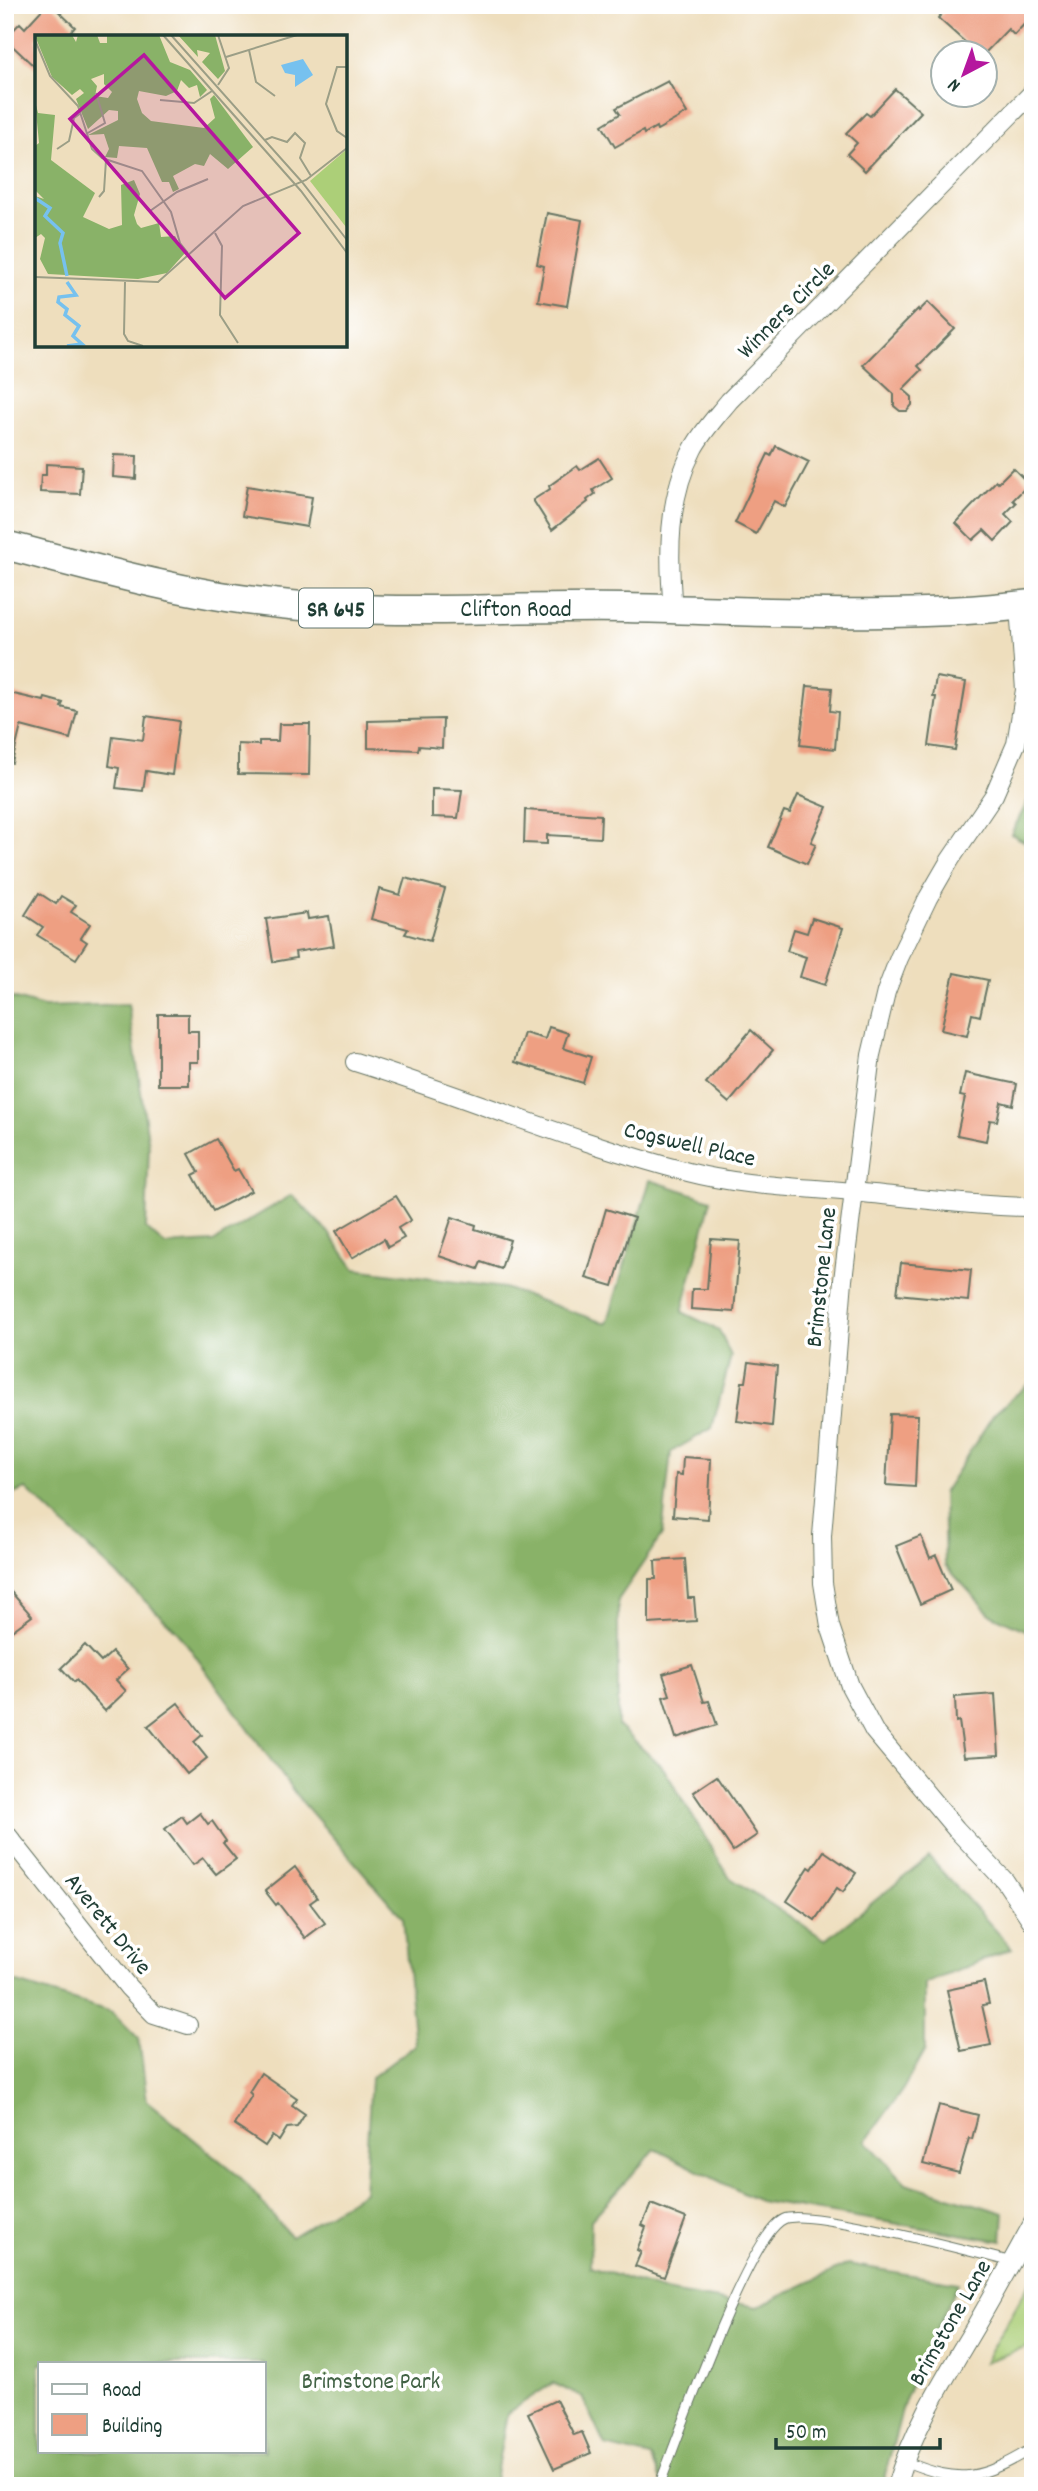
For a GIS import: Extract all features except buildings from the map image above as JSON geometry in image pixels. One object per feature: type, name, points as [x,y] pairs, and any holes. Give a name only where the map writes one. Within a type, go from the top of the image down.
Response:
[{"type":"main road","name":"Clifton Road","points":[[5,545],[144,580],[262,603],[384,610],[557,608],[868,614],[926,613],[1026,605]]},
{"type":"street","name":"Winners Circle","points":[[673,610],[669,558],[674,504],[688,461],[703,434],[738,392],[1033,92]]},
{"type":"street","name":"Brimstone Lane","points":[[1026,605],[1025,690],[1016,744],[994,795],[950,860],[899,958],[886,992],[871,1055],[843,1280],[822,1536],[823,1583],[830,1626],[850,1686],[874,1731],[1031,1914]]},
{"type":"street","name":"Cogswell Place","points":[[355,1062],[407,1078],[508,1116],[636,1158],[692,1173],[751,1183],[985,1206],[1027,1207]]},
{"type":"street","name":"Averett Drive","points":[[5,1832],[128,1987],[154,2014],[188,2025]]},
{"type":"street","name":"Brimstone Lane","points":[[896,2486],[903,2461],[938,2389],[1033,2223]]},
{"type":"lane","points":[[659,2486],[715,2337],[760,2248],[773,2228],[783,2219],[796,2216],[874,2229],[1012,2262]]},
{"type":"lane","points":[[903,2461],[931,2473],[962,2477],[997,2469],[1033,2448]]},
{"type":"green space","points":[[1033,791],[1033,846],[1011,834]]},
{"type":"green space","name":"Brimstone Park","points":[[5,996],[44,1007],[128,1004],[149,1146],[146,1229],[165,1245],[213,1242],[292,1195],[328,1232],[355,1269],[504,1288],[607,1324],[650,1180],[711,1200],[682,1312],[719,1330],[731,1356],[712,1428],[671,1452],[662,1535],[618,1600],[618,1726],[664,1769],[729,1877],[826,1940],[929,1857],[1012,1948],[925,1984],[925,2050],[903,2089],[866,2141],[906,2183],[1004,2213],[1002,2241],[759,2201],[655,2149],[591,2220],[590,2267],[665,2291],[758,2307],[848,2264],[958,2283],[905,2399],[882,2486],[663,2486],[651,2457],[605,2446],[582,2397],[553,2383],[507,2413],[494,2486],[5,2486],[5,1979],[112,2012],[139,2039],[147,2101],[241,2178],[291,2237],[364,2192],[371,2078],[415,2045],[403,1918],[297,1796],[178,1632],[26,1489],[5,1497]]},
{"type":"green space","points":[[1033,1380],[1033,1634],[990,1614],[945,1565],[943,1493],[994,1414]]},
{"type":"green space","points":[[1033,2277],[1033,2345],[984,2362]]}]
